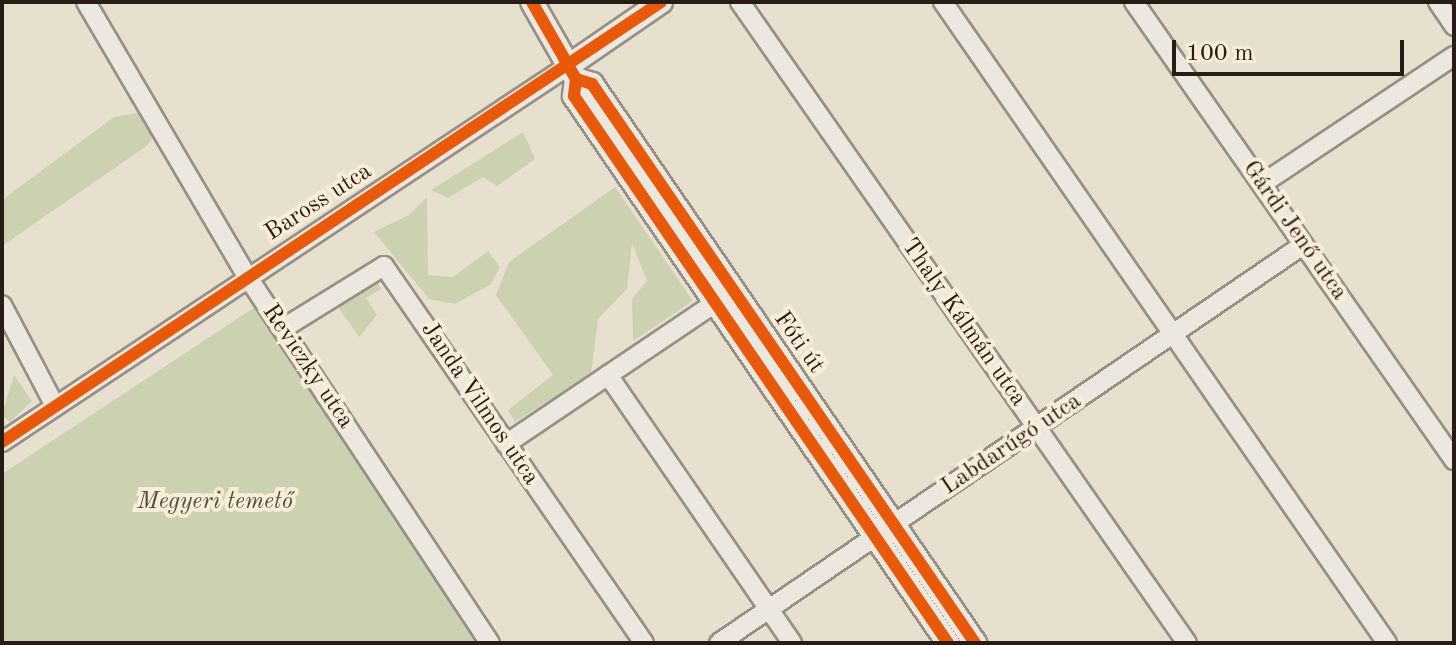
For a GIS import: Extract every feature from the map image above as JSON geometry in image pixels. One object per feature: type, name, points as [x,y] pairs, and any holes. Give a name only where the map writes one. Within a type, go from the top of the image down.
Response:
[{"type":"street","name":"Reviczky utca","points":[[86,2],[247,276],[490,643]]},
{"type":"street","name":"Fóti út","points":[[532,2],[572,72],[574,96],[715,303],[975,643]]},
{"type":"street","name":"Baross utca","points":[[2,442],[247,276],[572,72],[661,2]]},
{"type":"street","name":"Thaly Kálmán utca","points":[[740,2],[1187,643]]},
{"type":"street","points":[[943,2],[1387,643]]},
{"type":"street","name":"Gárdi Jenő utca","points":[[1134,2],[1454,460]]},
{"type":"street","points":[[1438,2],[1454,26]]},
{"type":"street","points":[[1262,184],[1454,56]]},
{"type":"street","name":"Fóti út","points":[[572,72],[592,84],[886,529],[948,643]]},
{"type":"street","name":"Labdarúgó utca","points":[[719,643],[1038,429],[1303,245]]},
{"type":"street","name":"Janda Vilmos utca","points":[[282,329],[380,263],[644,643]]},
{"type":"street","points":[[506,444],[715,303]]},
{"type":"street","points":[[2,305],[55,406]]},
{"type":"street","points":[[608,375],[792,643]]},
{"type":"green space","points":[[141,112],[154,135],[148,145],[2,246],[2,200],[114,117]]},
{"type":"green space","points":[[523,132],[535,159],[497,186],[483,177],[448,198],[431,190]]},
{"type":"green space","points":[[615,187],[693,301],[633,341],[632,299],[647,281],[632,243],[627,289],[598,319],[591,374],[515,422],[508,410],[553,375],[496,295],[509,262]]},
{"type":"green space","points":[[427,197],[428,275],[453,277],[488,251],[500,267],[491,284],[455,304],[429,299],[374,232],[409,215]]},
{"type":"green space","points":[[376,281],[381,289],[366,298],[377,315],[359,337],[338,307]]},
{"type":"green space","name":"Megyeri temető","points":[[255,307],[477,643],[2,643],[2,474]]},
{"type":"green space","points":[[14,375],[32,401],[10,422],[2,415]]},
{"type":"cycle path","points":[[532,2],[576,79],[574,96],[948,643]]},
{"type":"cycle path","points":[[2,442],[661,2]]},
{"type":"cycle path","points":[[576,79],[592,84],[975,643]]}]
